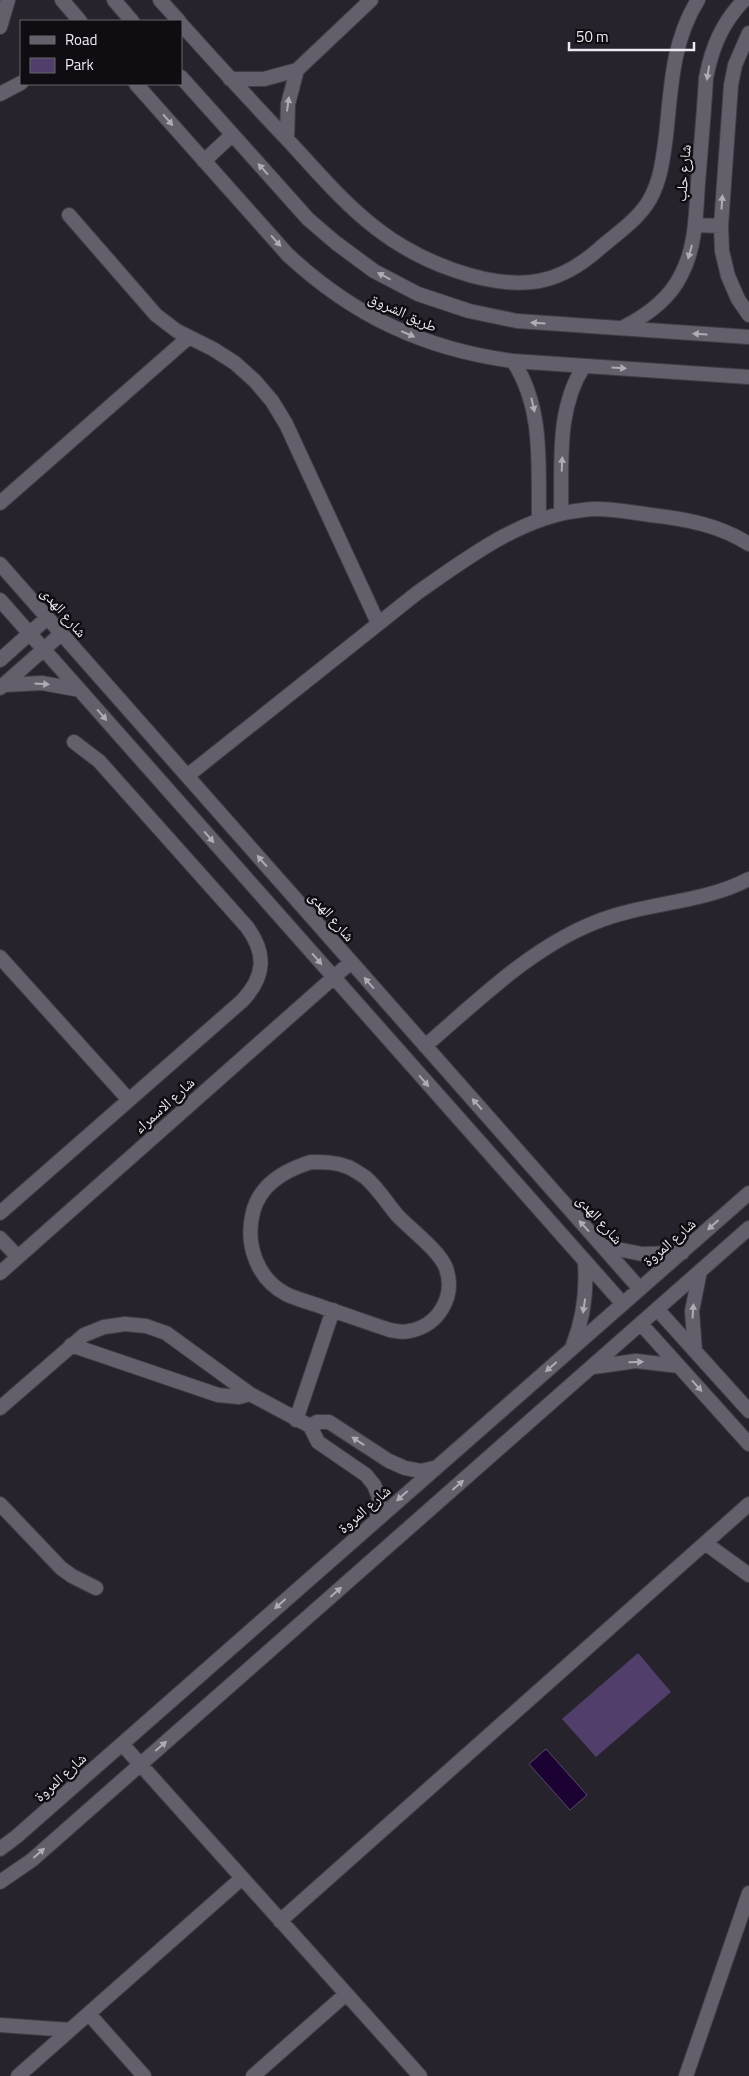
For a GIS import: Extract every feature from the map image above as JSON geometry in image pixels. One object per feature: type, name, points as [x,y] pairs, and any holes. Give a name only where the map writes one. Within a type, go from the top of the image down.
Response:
[{"type":"street","points":[[0,27],[8,0]]},
{"type":"street","points":[[62,0],[79,20]]},
{"type":"street","points":[[114,0],[131,20]]},
{"type":"street","points":[[160,0],[178,20]]},
{"type":"street","points":[[230,79],[264,79],[297,70],[371,0]]},
{"type":"street","points":[[182,24],[333,190],[360,215],[402,246],[429,259],[456,270],[512,283],[539,281],[565,272],[588,258],[638,215],[654,192],[662,166],[675,61],[680,37],[689,15],[698,0]]},
{"type":"street","name":"شارع حلب","points":[[621,329],[645,316],[665,298],[681,276],[691,252],[695,225],[706,78],[711,55],[719,33],[732,12],[744,0]]},
{"type":"street","points":[[749,34],[735,65],[731,85],[721,226],[722,251],[728,276],[738,299],[749,315]]},
{"type":"street","points":[[287,139],[288,104],[297,70]]},
{"type":"street","name":"طريق الشروق","points":[[182,78],[308,219],[336,243],[374,271],[418,294],[468,311],[517,321],[749,336]]},
{"type":"street","points":[[0,94],[20,84]]},
{"type":"street","name":"طريق الشروق","points":[[137,85],[288,255],[337,296],[378,320],[422,340],[483,357],[513,361],[749,377]]},
{"type":"street","points":[[204,161],[232,135]]},
{"type":"street","points":[[69,215],[156,315],[166,324],[213,349],[235,364],[254,381],[272,402],[286,424],[378,623]]},
{"type":"street","points":[[695,225],[721,226]]},
{"type":"street","points":[[0,503],[189,337]]},
{"type":"street","points":[[513,361],[523,377],[534,411],[537,428],[539,520]]},
{"type":"street","points":[[561,513],[565,410],[575,379],[584,366]]},
{"type":"street","points":[[187,776],[417,593],[457,565],[539,520],[561,513],[585,510],[612,510],[696,521],[735,535],[749,544]]},
{"type":"street","name":"شارع الهدى","points":[[0,564],[640,1289]]},
{"type":"street","points":[[0,600],[623,1304]]},
{"type":"street","points":[[0,660],[48,618]]},
{"type":"street","points":[[2,686],[61,634]]},
{"type":"street","points":[[2,686],[42,684],[80,690]]},
{"type":"street","points":[[0,1213],[252,991],[258,979],[261,965],[260,951],[255,938],[247,927],[92,754],[74,742]]},
{"type":"street","points":[[425,1046],[534,955],[564,937],[596,922],[622,914],[703,897],[736,886],[749,879]]},
{"type":"street","points":[[0,958],[129,1100]]},
{"type":"street","name":"شارع الاسمراء","points":[[0,1273],[351,962]]},
{"type":"street","points":[[311,1162],[330,1162],[349,1168],[365,1178],[435,1252],[445,1267],[449,1284],[447,1301],[438,1316],[424,1327],[407,1332],[390,1330],[333,1310],[286,1294],[270,1282],[258,1266],[252,1248],[250,1229],[254,1210],[262,1193],[275,1178],[292,1168],[311,1162]]},
{"type":"street","name":"شارع المروة","points":[[0,1849],[16,1838],[377,1518],[749,1193]]},
{"type":"street","points":[[0,1882],[32,1860],[749,1228]]},
{"type":"street","points":[[0,1238],[18,1257]]},
{"type":"street","points":[[602,1246],[642,1254],[682,1253]]},
{"type":"street","points":[[572,1348],[580,1328],[585,1306],[585,1263]]},
{"type":"street","points":[[695,1351],[692,1311],[700,1271]]},
{"type":"street","points":[[657,1309],[749,1411]]},
{"type":"street","points":[[296,1420],[333,1310]]},
{"type":"street","points":[[0,1408],[84,1334],[104,1327],[125,1324],[146,1326],[166,1333],[250,1394],[310,1426],[318,1442],[366,1475],[379,1497],[377,1518]]},
{"type":"street","points":[[641,1324],[749,1444]]},
{"type":"street","points":[[71,1345],[218,1395],[240,1397],[250,1394]]},
{"type":"street","points":[[592,1367],[636,1361],[679,1366]]},
{"type":"street","points":[[310,1426],[317,1422],[329,1422],[389,1461],[405,1468],[420,1471],[434,1468]]},
{"type":"street","points":[[0,1504],[61,1568],[96,1588]]},
{"type":"street","points":[[280,1921],[749,1504]]},
{"type":"street","points":[[705,1543],[749,1575]]},
{"type":"street","points":[[122,1744],[420,2076]]},
{"type":"street","points":[[18,2076],[242,1878]]},
{"type":"street","points":[[686,2076],[749,1892]]},
{"type":"street","points":[[253,2076],[346,1994]]},
{"type":"street","points":[[88,2014],[144,2076]]},
{"type":"street","points":[[0,2025],[70,2030]]},
{"type":"green space","points":[[638,1653],[671,1692],[596,1757],[562,1719]]},
{"type":"shaded area","points":[[546,1749],[587,1795],[570,1810],[529,1764]]}]
